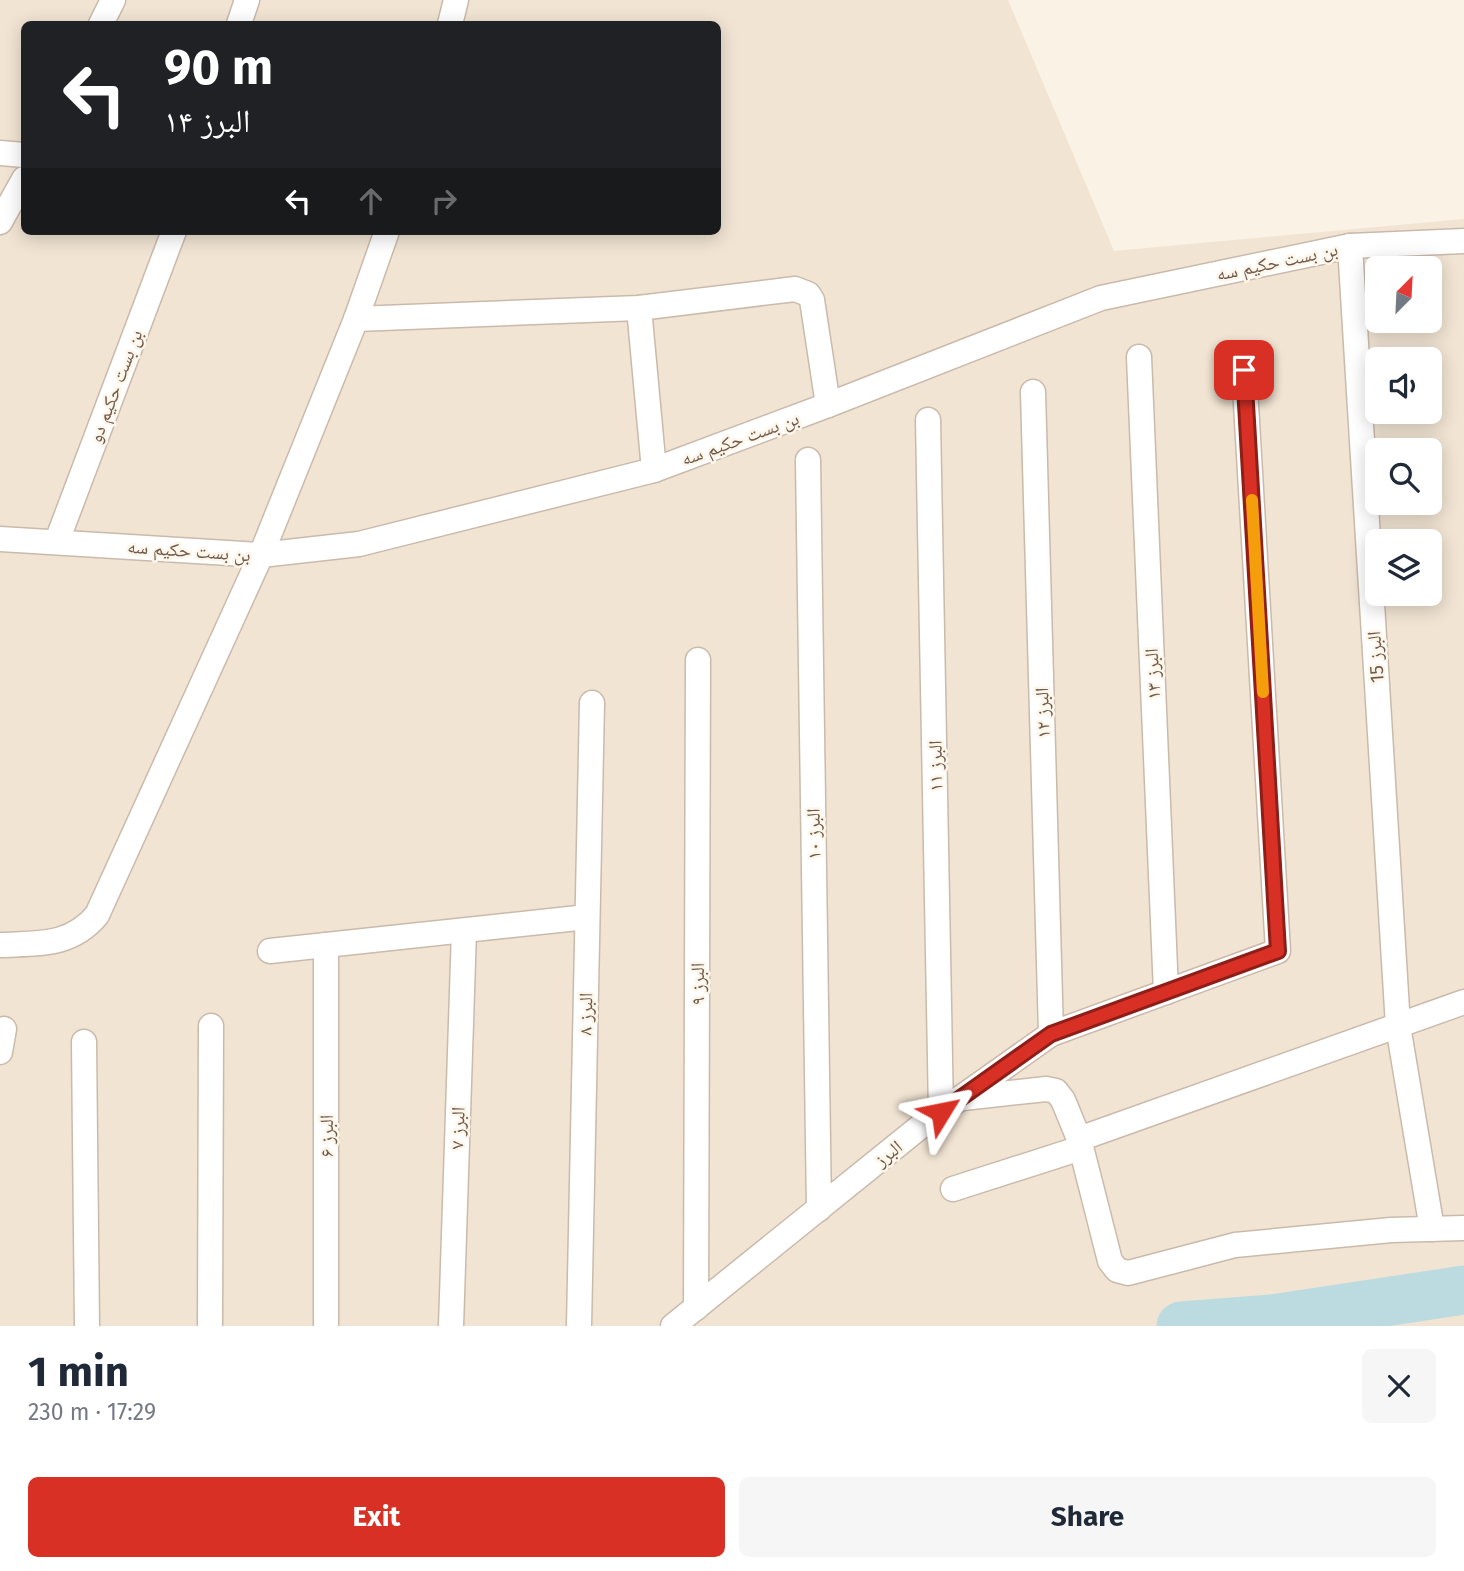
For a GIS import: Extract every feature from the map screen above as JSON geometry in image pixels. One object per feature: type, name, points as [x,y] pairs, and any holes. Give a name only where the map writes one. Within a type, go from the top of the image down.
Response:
[{"type":"street","points":[[102,21],[113,0]]},
{"type":"street","points":[[240,21],[247,0]]},
{"type":"street","points":[[451,21],[456,0]]},
{"type":"street","points":[[0,153],[21,155]]},
{"type":"street","points":[[0,222],[21,184]]},
{"type":"street","name":"بن بست حکیم دو","points":[[57,541],[172,235]]},
{"type":"street","points":[[0,945],[51,943],[86,928],[97,915],[261,555],[356,319],[386,235]]},
{"type":"street","name":"بن بست حکیم سه","points":[[0,539],[261,555],[359,544],[654,470],[1101,298],[1350,246],[1464,241]]},
{"type":"street","name":"البرز 15","points":[[1350,246],[1398,1026],[1432,1229]]},
{"type":"street","points":[[356,319],[639,308],[795,289],[808,294],[812,300],[828,405]]},
{"type":"street","points":[[639,308],[654,470]]},
{"type":"street","name":"البرز ۱۳","points":[[1139,357],[1166,992]]},
{"type":"street","name":"البرز","points":[[673,1326],[951,1105],[1051,1034],[1278,951],[1244,370]]},
{"type":"street","name":"البرز ۱۲","points":[[1033,392],[1051,1034]]},
{"type":"street","name":"البرز ۱۱","points":[[928,421],[951,1105]]},
{"type":"street","name":"البرز ۱۰","points":[[808,460],[819,1209]]},
{"type":"street","name":"البرز ۹","points":[[696,1308],[698,660]]},
{"type":"street","name":"البرز ۸","points":[[579,1326],[592,703]]},
{"type":"street","points":[[270,951],[587,917]]},
{"type":"street","name":"البرز ۷","points":[[451,1326],[464,931]]},
{"type":"street","name":"البرز ۶","points":[[326,945],[326,1326]]},
{"type":"street","points":[[953,1189],[1464,1002]]},
{"type":"street","points":[[210,1326],[211,1026]]},
{"type":"street","points":[[84,1042],[87,1326]]},
{"type":"street","points":[[951,1105],[1046,1089],[1056,1091],[1063,1100],[1080,1144],[1110,1261],[1117,1270],[1128,1273],[1235,1245],[1391,1230],[1464,1228]]},
{"type":"shaded area","points":[[0,0],[1008,0],[1114,251],[1464,219],[1464,1326],[0,1326]]},
{"type":"waterway","points":[[1181,1326],[1272,1319],[1464,1290]]},
{"type":"slow traffic","points":[[1252,500],[1263,692]]},
{"type":"route","points":[[941,1112],[1051,1034],[1278,951],[1244,370]]}]
